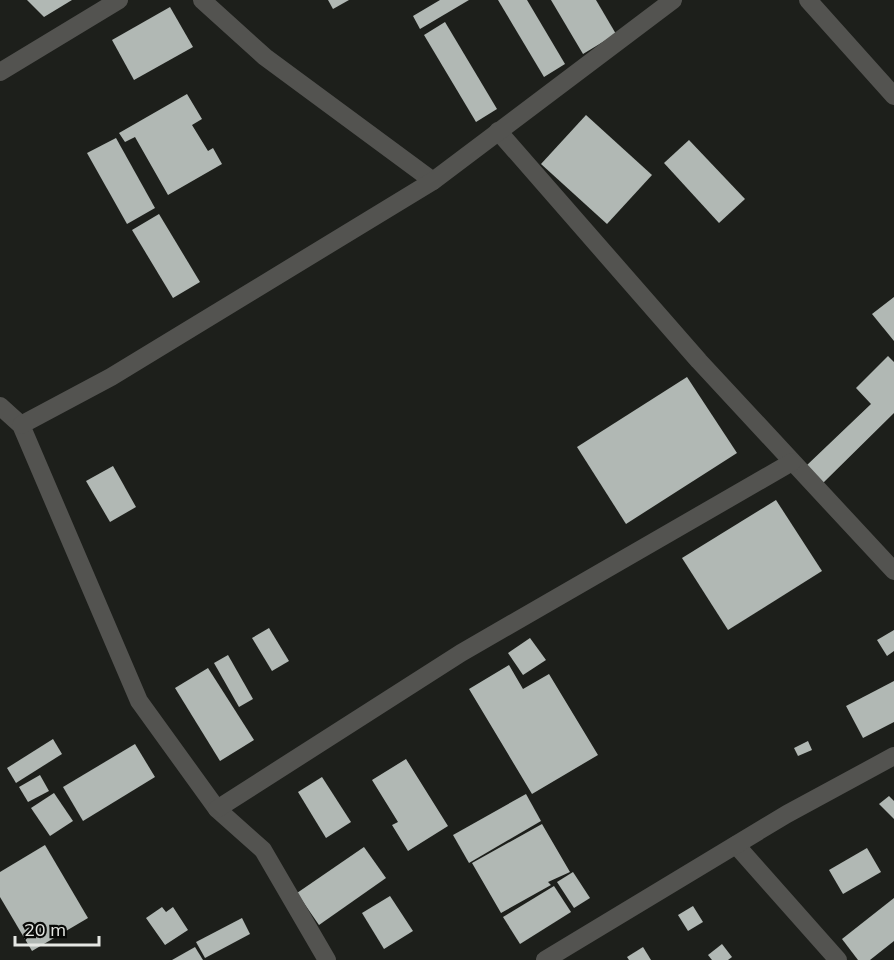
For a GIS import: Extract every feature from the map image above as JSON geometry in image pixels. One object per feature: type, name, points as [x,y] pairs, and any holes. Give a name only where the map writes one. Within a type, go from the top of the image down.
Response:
[{"type":"street","points":[[0,72],[119,0]]},
{"type":"street","points":[[202,0],[273,63],[432,181]]},
{"type":"street","points":[[21,426],[111,377],[432,181],[674,0]]},
{"type":"street","points":[[808,0],[894,96]]},
{"type":"street","points":[[498,132],[691,352],[894,571]]},
{"type":"street","points":[[0,405],[21,426],[139,701],[217,809],[263,850],[327,960]]},
{"type":"street","points":[[217,809],[461,653],[792,462]]},
{"type":"street","points":[[545,960],[736,845],[894,756]]},
{"type":"street","points":[[736,845],[838,960]]},
{"type":"building","points":[[27,0],[72,0],[44,17]]},
{"type":"building","points":[[328,0],[349,0],[333,9]]},
{"type":"building","points":[[440,0],[469,0],[420,29],[413,16]]},
{"type":"building","points":[[498,0],[527,0],[565,64],[544,77]]},
{"type":"building","points":[[551,0],[596,0],[616,34],[583,54]]},
{"type":"building","points":[[170,7],[193,47],[134,80],[112,40]]},
{"type":"building","points":[[445,22],[497,109],[476,122],[424,35]]},
{"type":"building","points":[[187,94],[202,119],[192,125],[208,151],[213,148],[222,164],[168,195],[135,137],[125,142],[119,133]]},
{"type":"building","points":[[586,115],[652,175],[607,224],[541,164]]},
{"type":"building","points":[[116,138],[155,208],[127,224],[87,153]]},
{"type":"building","points":[[689,140],[745,199],[719,223],[664,163]]},
{"type":"building","points":[[159,214],[200,282],[173,298],[132,230]]},
{"type":"building","points":[[894,297],[894,341],[872,314]]},
{"type":"building","points":[[888,356],[894,362],[894,413],[823,483],[806,466],[871,404],[856,388]]},
{"type":"building","points":[[687,377],[737,453],[626,524],[577,447]]},
{"type":"building","points":[[113,466],[136,507],[110,522],[86,481]]},
{"type":"building","points":[[776,500],[822,571],[728,630],[682,558]]},
{"type":"building","points":[[269,628],[289,661],[272,671],[252,638]]},
{"type":"building","points":[[894,630],[894,651],[887,656],[877,640]]},
{"type":"building","points":[[530,638],[546,660],[523,675],[508,653]]},
{"type":"building","points":[[228,655],[253,699],[239,707],[214,663]]},
{"type":"building","points":[[509,665],[523,689],[549,674],[598,755],[532,794],[469,689]]},
{"type":"building","points":[[208,668],[254,740],[220,761],[175,688]]},
{"type":"building","points":[[894,681],[894,722],[863,738],[846,706]]},
{"type":"building","points":[[53,739],[62,754],[16,783],[7,768]]},
{"type":"building","points":[[808,741],[812,750],[798,756],[794,748]]},
{"type":"building","points":[[135,744],[155,777],[83,821],[63,787]]},
{"type":"building","points":[[406,759],[448,826],[408,851],[392,825],[398,822],[372,780]]},
{"type":"building","points":[[40,775],[49,791],[28,802],[19,787]]},
{"type":"building","points":[[322,777],[351,822],[326,838],[298,792]]},
{"type":"building","points":[[54,793],[73,821],[50,836],[31,808]]},
{"type":"building","points":[[526,794],[541,821],[469,863],[453,835]]},
{"type":"building","points":[[889,796],[894,801],[894,819],[879,804]]},
{"type":"building","points":[[542,824],[570,872],[548,882],[551,885],[501,913],[472,863]]},
{"type":"building","points":[[45,845],[88,918],[32,951],[0,897],[0,872]]},
{"type":"building","points":[[364,847],[386,878],[319,925],[297,893]]},
{"type":"building","points":[[867,848],[881,872],[843,894],[829,870]]},
{"type":"building","points":[[573,872],[590,898],[574,908],[557,882]]},
{"type":"building","points":[[554,886],[571,912],[520,944],[503,917]]},
{"type":"building","points":[[390,896],[413,931],[384,949],[362,913]]},
{"type":"building","points":[[894,898],[894,941],[870,960],[858,960],[842,939]]},
{"type":"building","points":[[693,906],[703,922],[688,931],[678,915]]},
{"type":"building","points":[[162,907],[166,912],[173,907],[188,930],[165,945],[146,918]]},
{"type":"building","points":[[242,918],[250,934],[205,958],[196,942]]},
{"type":"building","points":[[722,944],[732,957],[728,960],[712,960],[708,955]]},
{"type":"building","points":[[195,947],[203,960],[172,960]]},
{"type":"building","points":[[643,947],[651,960],[629,960],[627,957]]}]
